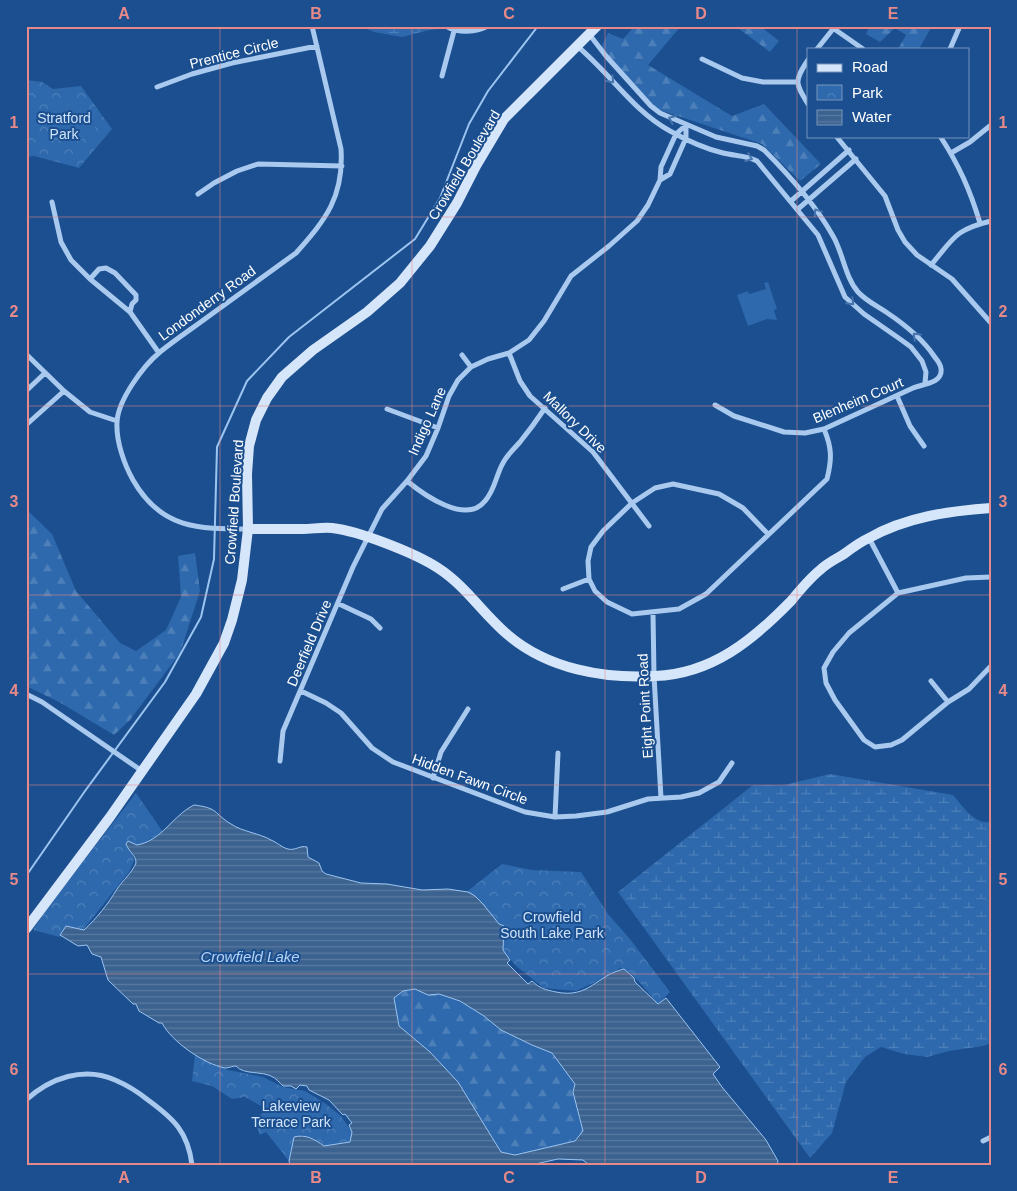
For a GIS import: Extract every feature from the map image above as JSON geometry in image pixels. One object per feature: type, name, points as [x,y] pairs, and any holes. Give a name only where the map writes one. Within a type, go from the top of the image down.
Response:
[{"type":"main road","name":"Crowfield Boulevard","points":[[26,929],[196,694],[224,643],[242,580],[248,529],[247,474],[250,446],[256,420],[267,398],[282,377],[313,350],[368,312],[400,283],[439,232],[504,119],[597,26]]},
{"type":"main road","points":[[248,529],[332,528],[368,537],[407,552],[438,568],[469,594],[508,636],[544,657],[568,668],[587,672],[654,676],[678,674],[728,655],[758,633],[821,569],[869,538],[902,523],[936,514],[966,509],[991,508]]},
{"type":"street","name":"Londonderry Road","points":[[248,529],[204,528],[171,519],[154,508],[141,494],[130,474],[121,448],[117,421],[127,392],[139,374],[159,352],[296,253],[314,233],[328,213],[336,196],[342,166],[341,149],[312,26]]},
{"type":"street","points":[[446,26],[454,31],[479,31],[488,26]]},
{"type":"street","points":[[950,48],[960,26]]},
{"type":"street","points":[[818,48],[831,28],[861,48]]},
{"type":"street","points":[[442,76],[454,31]]},
{"type":"street","points":[[589,34],[606,56],[651,106],[660,113],[716,137],[758,146],[773,159],[809,199],[834,237],[852,280],[840,286]]},
{"type":"street","name":"Prentice Circle","points":[[157,87],[192,74],[232,63],[317,46]]},
{"type":"street","points":[[577,46],[587,54],[634,106],[655,122],[711,150],[752,158],[764,167],[818,235],[845,297],[910,347],[926,367],[924,384]]},
{"type":"street","points":[[702,59],[742,78],[763,82],[797,82]]},
{"type":"street","points":[[807,62],[800,72],[797,82],[807,102]]},
{"type":"street","name":"Indigo Lane","points":[[368,537],[382,509],[426,456],[449,396],[458,380],[471,367],[488,359],[509,354],[529,340],[544,321],[571,276],[637,221],[660,180],[661,167],[676,134],[686,125]]},
{"type":"street","name":"Indigo Lane","points":[[660,180],[670,174],[686,138],[686,125]]},
{"type":"street","points":[[951,153],[970,142],[991,125]]},
{"type":"street","points":[[838,138],[886,196],[898,230],[905,242],[917,255],[952,280],[991,323]]},
{"type":"street","points":[[941,138],[962,173],[980,223]]},
{"type":"street","points":[[791,201],[849,150]]},
{"type":"street","points":[[798,209],[856,159]]},
{"type":"street","points":[[198,194],[237,170],[258,164],[342,166]]},
{"type":"street","points":[[52,202],[62,242],[71,260],[90,279],[130,312],[159,352]]},
{"type":"street","points":[[931,265],[954,236],[966,227],[991,220]]},
{"type":"street","points":[[830,260],[841,255]]},
{"type":"street","points":[[90,279],[99,269],[106,268],[115,273],[136,295],[136,300],[132,304],[130,312]]},
{"type":"street","name":"Blenheim Court","points":[[715,405],[734,416],[784,432],[805,433],[824,429],[924,384],[932,383],[941,375],[940,365],[936,358],[915,335],[898,320],[861,294],[852,280]]},
{"type":"street","points":[[26,354],[90,412],[117,421]]},
{"type":"street","name":"Mallory Drive","points":[[509,354],[520,381],[530,396],[593,452],[649,526]]},
{"type":"street","points":[[462,355],[471,367]]},
{"type":"street","points":[[26,390],[45,373]]},
{"type":"street","points":[[26,425],[64,390]]},
{"type":"street","points":[[897,396],[910,426],[924,446]]},
{"type":"street","points":[[407,481],[445,506],[471,509],[484,503],[491,492],[503,463],[545,408]]},
{"type":"street","points":[[387,409],[438,428]]},
{"type":"street","points":[[768,534],[743,508],[719,494],[673,484],[655,488],[632,503],[603,531],[591,547],[588,561],[588,579],[607,602],[632,614],[678,609],[706,594],[827,479],[831,464],[830,444],[824,429]]},
{"type":"street","name":"Deerfield Drive","points":[[280,761],[283,731],[368,537]]},
{"type":"street","points":[[869,538],[898,593]]},
{"type":"street","points":[[991,577],[966,578],[898,593],[849,633],[833,652],[824,668],[826,683],[835,700],[864,740],[875,747],[891,745],[902,740],[948,702],[969,689],[991,666]]},
{"type":"street","points":[[563,589],[588,579]]},
{"type":"street","points":[[339,604],[371,619],[380,628]]},
{"type":"street","name":"Eight Point Road","points":[[653,613],[654,676],[662,798]]},
{"type":"street","points":[[931,681],[948,702]]},
{"type":"street","name":"Hidden Fawn Circle","points":[[301,691],[326,703],[341,713],[372,748],[392,762],[525,812],[555,817],[607,812],[648,799],[681,797],[699,793],[718,782],[732,763]]},
{"type":"street","points":[[26,694],[42,702],[106,748],[142,771]]},
{"type":"street","points":[[433,778],[441,752],[468,709]]},
{"type":"street","points":[[555,817],[558,753]]},
{"type":"street","points":[[26,1100],[48,1083],[60,1079],[86,1074],[115,1079],[166,1113],[176,1124],[190,1147],[192,1165]]},
{"type":"street","points":[[983,1141],[991,1136]]},
{"type":"green space","points":[[362,26],[471,26],[429,30],[402,37],[374,32]]},
{"type":"green space","points":[[628,26],[681,26],[648,65],[732,116],[764,104],[821,164],[800,181],[762,144],[657,109],[601,48],[608,33],[623,39],[632,29]]},
{"type":"green space","points":[[735,26],[760,26],[779,41],[770,52]]},
{"type":"green space","points":[[870,26],[932,26],[920,48],[899,48],[906,35],[895,28],[880,42],[866,34]]},
{"type":"green space","name":"Stratford Park","points":[[26,80],[42,82],[53,89],[81,86],[112,129],[79,168],[34,156],[26,157]]},
{"type":"green space","points":[[86,99],[97,134],[63,145],[52,110]]},
{"type":"green space","points":[[26,107],[43,112],[37,136],[26,133]]},
{"type":"green space","points":[[768,282],[777,309],[774,310],[777,320],[767,319],[748,326],[737,295],[748,291],[749,294],[766,289],[764,283]]},
{"type":"green space","points":[[26,509],[52,534],[76,591],[120,643],[136,651],[166,630],[181,597],[178,556],[195,553],[200,591],[180,653],[130,720],[114,735],[59,702],[26,686],[26,585],[28,563],[26,559]]},
{"type":"green space","points":[[830,774],[953,795],[964,809],[974,817],[985,822],[991,822],[991,1043],[927,1057],[904,1054],[881,1047],[865,1057],[846,1082],[832,1133],[810,1158],[618,892],[753,785],[784,785]]},
{"type":"green space","points":[[136,793],[163,832],[140,845],[128,842],[126,844],[134,861],[129,872],[83,930],[77,931],[65,927],[60,937],[33,930],[48,907]]},
{"type":"green space","name":"Crowfield South Lake Park","points":[[502,864],[532,870],[581,872],[608,914],[630,939],[670,992],[658,1004],[630,973],[620,968],[576,991],[544,988],[516,966],[498,945],[464,894]]},
{"type":"green space","points":[[415,989],[428,995],[439,994],[460,1001],[484,1016],[501,1030],[552,1053],[575,1084],[578,1115],[583,1131],[575,1141],[515,1155],[501,1152],[458,1082],[399,1026],[394,998],[403,991]]},
{"type":"green space","name":"Lakeview Terrace Park","points":[[195,1055],[228,1070],[263,1077],[283,1087],[305,1091],[341,1116],[352,1132],[350,1142],[324,1146],[314,1139],[302,1135],[291,1148],[289,1161],[266,1132],[260,1135],[254,1118],[268,1110],[245,1097],[232,1099],[212,1086],[192,1081]]},
{"type":"water","name":"Crowfield Lake","points":[[194,805],[208,808],[236,827],[286,848],[307,847],[308,857],[319,863],[322,871],[326,874],[361,883],[387,884],[422,890],[448,889],[468,892],[483,904],[499,924],[504,926],[503,950],[510,960],[507,963],[528,984],[532,981],[540,987],[556,992],[577,992],[624,969],[658,1004],[666,998],[720,1067],[713,1074],[766,1140],[778,1161],[777,1165],[589,1165],[583,1160],[558,1159],[531,1165],[290,1165],[289,1161],[294,1137],[310,1138],[324,1146],[350,1142],[352,1132],[349,1125],[352,1123],[345,1114],[343,1115],[329,1100],[309,1090],[307,1086],[300,1085],[296,1089],[291,1086],[283,1086],[275,1078],[267,1075],[243,1071],[236,1066],[225,1068],[217,1066],[198,1057],[181,1045],[162,1023],[139,1011],[136,1004],[133,1004],[108,980],[101,957],[92,954],[87,945],[78,946],[60,935],[66,926],[84,930],[102,911],[132,870],[136,860],[126,844],[128,841],[137,845],[154,838]],"holes":[[[415,989],[428,995],[439,994],[460,1001],[484,1016],[501,1030],[552,1053],[575,1084],[573,1092],[583,1131],[575,1141],[515,1155],[501,1152],[458,1082],[430,1052],[399,1026],[394,998],[403,991]]]},
{"type":"waterway","points":[[26,876],[85,791],[165,682],[201,617],[214,559],[217,447],[247,381],[289,337],[415,239],[440,198],[469,124],[488,91],[538,26]]}]
